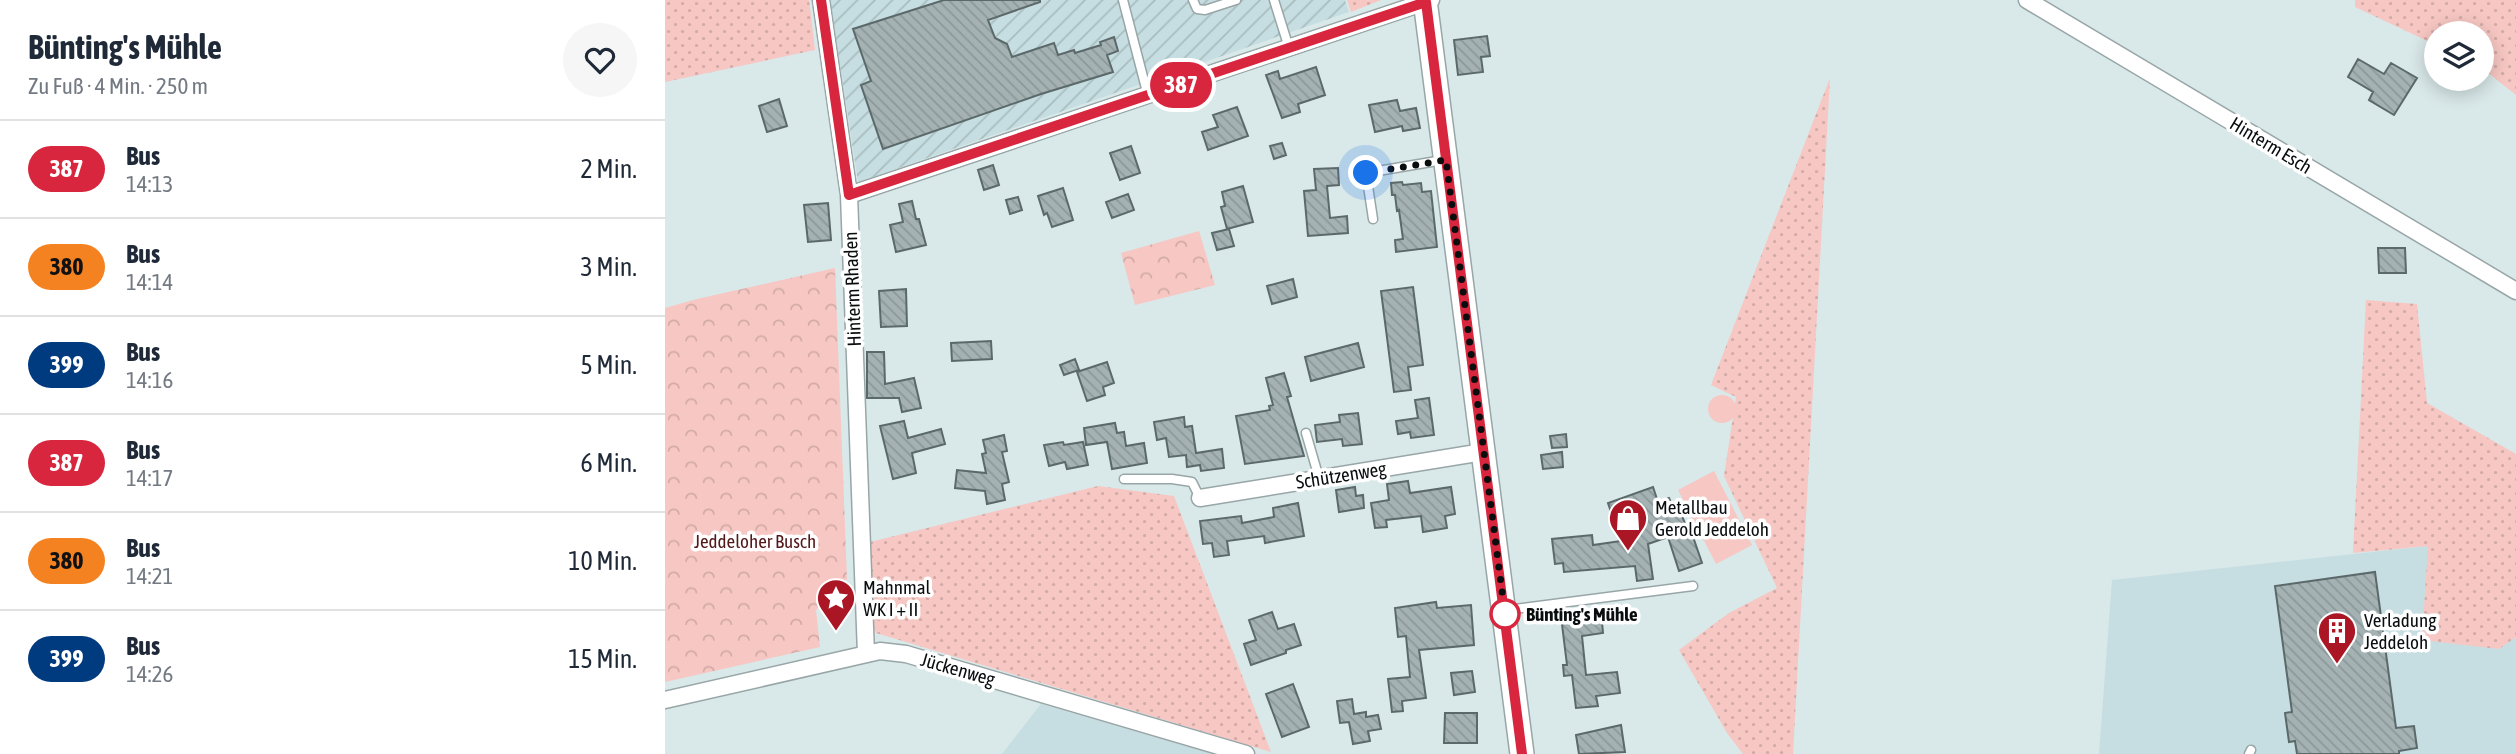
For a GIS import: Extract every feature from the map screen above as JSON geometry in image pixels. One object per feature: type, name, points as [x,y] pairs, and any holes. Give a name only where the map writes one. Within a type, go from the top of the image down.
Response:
[{"type":"main road","points":[[1427,0],[1522,754]]},
{"type":"street","name":"Hinterm Rhaden","points":[[821,0],[849,195],[866,654]]},
{"type":"street","points":[[849,195],[1427,0]]},
{"type":"street","name":"Hinterm Esch","points":[[2027,0],[2516,291]]},
{"type":"street","name":"Schützenweg","points":[[1199,498],[1483,452]]},
{"type":"street","name":"Jückenweg","points":[[665,700],[880,651],[906,654],[1246,754]]},
{"type":"lane","points":[[1123,0],[1148,96]]},
{"type":"lane","points":[[1193,0],[1197,9],[1205,10],[1236,0]]},
{"type":"lane","points":[[1274,0],[1289,48]]},
{"type":"lane","points":[[1373,219],[1366,173],[1446,160]]},
{"type":"lane","points":[[1306,433],[1319,478]]},
{"type":"lane","points":[[1124,479],[1172,479],[1192,482],[1199,498]]},
{"type":"lane","points":[[1504,610],[1693,586]]},
{"type":"shaded area","points":[[830,0],[1345,0],[1349,12],[858,182]]},
{"type":"shaded area","points":[[2428,546],[2499,648],[2516,637],[2516,754],[2099,754],[2112,580]]},
{"type":"shaded area","points":[[1041,704],[1213,754],[1002,754]]},
{"type":"green space","points":[[665,0],[809,0],[815,50],[665,82]]},
{"type":"green space","points":[[1347,0],[1381,0],[1351,12]]},
{"type":"green space","points":[[2355,0],[2516,0],[2516,95],[2494,78],[2494,21],[2424,21],[2424,39],[2355,7]]},
{"type":"green space","points":[[1830,78],[1793,754],[1743,754],[1727,733],[1679,650],[1729,613],[1777,588],[1724,476],[1736,397],[1711,385]]},
{"type":"green space","points":[[1199,231],[1215,285],[1135,305],[1121,253]]},
{"type":"green space","name":"Jeddeloher Busch","points":[[835,268],[847,579],[816,610],[820,647],[665,682],[665,308]]},
{"type":"green space","points":[[2366,300],[2417,304],[2427,403],[2516,454],[2516,637],[2499,649],[2422,640],[2428,546],[2353,553]]},
{"type":"green space","points":[[1722,395],[1732,399],[1736,409],[1732,419],[1722,423],[1712,419],[1708,409],[1712,399]]},
{"type":"green space","points":[[1714,471],[1752,545],[1716,564],[1678,490]]},
{"type":"green space","points":[[1098,486],[1174,496],[1271,752],[876,633],[869,617],[866,543]]},
{"type":"building","points":[[944,0],[1040,0],[988,20],[995,38],[1007,44],[1012,57],[1054,43],[1058,55],[1074,50],[1075,53],[1101,45],[1100,42],[1114,37],[1118,51],[1107,55],[1113,72],[883,149],[861,85],[871,81],[853,29]]},
{"type":"building","points":[[1487,36],[1490,56],[1481,57],[1483,72],[1458,75],[1454,40]]},
{"type":"building","points":[[2358,59],[2384,74],[2391,63],[2417,78],[2394,115],[2369,100],[2373,92],[2348,77]]},
{"type":"building","points":[[1316,67],[1325,95],[1298,104],[1300,112],[1282,118],[1266,75],[1278,71],[1280,79]]},
{"type":"building","points":[[779,99],[787,126],[767,132],[759,106]]},
{"type":"building","points":[[1397,100],[1400,111],[1416,108],[1420,128],[1403,131],[1402,126],[1375,132],[1369,105]]},
{"type":"building","points":[[1237,107],[1248,136],[1208,150],[1202,132],[1218,127],[1213,115]]},
{"type":"building","points":[[1282,143],[1286,155],[1274,159],[1270,146]]},
{"type":"building","points":[[1131,146],[1140,173],[1120,180],[1110,153]]},
{"type":"building","points":[[993,165],[999,185],[984,190],[978,170]]},
{"type":"building","points":[[1338,168],[1339,185],[1327,186],[1330,218],[1347,216],[1348,233],[1308,236],[1304,191],[1316,190],[1314,169]]},
{"type":"building","points":[[1402,182],[1403,185],[1421,183],[1422,192],[1431,191],[1437,247],[1396,252],[1395,240],[1403,239],[1399,210],[1397,211],[1395,195],[1392,195],[1391,183]]},
{"type":"building","points":[[1243,186],[1253,222],[1227,229],[1221,207],[1225,206],[1222,192]]},
{"type":"building","points":[[1063,188],[1073,220],[1052,227],[1047,213],[1044,215],[1038,196]]},
{"type":"building","points":[[1128,194],[1134,210],[1112,218],[1106,202]]},
{"type":"building","points":[[1018,197],[1022,210],[1010,214],[1006,200]]},
{"type":"building","points":[[912,201],[926,245],[896,252],[890,225],[903,222],[899,204]]},
{"type":"building","points":[[828,203],[831,240],[808,242],[804,205]]},
{"type":"building","points":[[1229,229],[1234,246],[1217,250],[1212,233]]},
{"type":"building","points":[[2378,248],[2405,248],[2406,273],[2379,273]]},
{"type":"building","points":[[1293,279],[1297,297],[1272,304],[1267,286]]},
{"type":"building","points":[[1413,287],[1423,365],[1408,367],[1411,390],[1394,392],[1381,291]]},
{"type":"building","points":[[906,289],[907,326],[881,327],[879,291]]},
{"type":"building","points":[[991,341],[992,359],[952,361],[951,343]]},
{"type":"building","points":[[1358,343],[1364,367],[1311,381],[1305,357]]},
{"type":"building","points":[[867,352],[884,352],[885,384],[914,378],[921,408],[902,412],[899,398],[867,398]]},
{"type":"building","points":[[1075,359],[1079,370],[1064,375],[1060,365]]},
{"type":"building","points":[[1107,362],[1114,383],[1103,387],[1105,395],[1087,401],[1077,372]]},
{"type":"building","points":[[1284,373],[1291,396],[1287,397],[1304,456],[1245,464],[1236,416],[1270,410],[1269,406],[1273,405],[1266,378]]},
{"type":"building","points":[[1429,398],[1434,435],[1411,438],[1410,432],[1398,434],[1396,421],[1418,418],[1415,400]]},
{"type":"building","points":[[1358,413],[1362,444],[1343,446],[1342,439],[1317,442],[1315,425],[1340,422],[1339,415]]},
{"type":"building","points":[[1184,417],[1185,427],[1192,426],[1196,453],[1222,449],[1224,468],[1201,471],[1200,465],[1187,467],[1186,455],[1169,457],[1166,438],[1157,440],[1154,422]]},
{"type":"building","points":[[904,421],[908,438],[941,429],[945,444],[912,453],[916,473],[893,479],[880,426]]},
{"type":"building","points":[[1115,423],[1117,433],[1124,432],[1126,446],[1144,443],[1147,463],[1112,469],[1107,442],[1086,445],[1084,428]]},
{"type":"building","points":[[1566,434],[1567,447],[1552,448],[1550,436]]},
{"type":"building","points":[[1004,435],[1007,451],[1002,452],[1009,482],[1002,484],[1005,500],[987,504],[985,491],[955,488],[957,470],[986,473],[982,454],[986,453],[983,440]]},
{"type":"building","points":[[1063,442],[1064,445],[1083,442],[1088,465],[1067,469],[1065,462],[1049,466],[1044,445]]},
{"type":"building","points":[[1562,452],[1563,467],[1543,469],[1541,455]]},
{"type":"building","points":[[1408,481],[1410,493],[1451,487],[1455,514],[1445,516],[1447,528],[1423,532],[1421,516],[1386,520],[1387,527],[1375,528],[1371,503],[1389,500],[1387,484]]},
{"type":"building","points":[[1355,487],[1356,496],[1363,495],[1364,508],[1339,512],[1336,490]]},
{"type":"building","points":[[1653,487],[1658,502],[1669,498],[1673,507],[1678,505],[1687,529],[1690,528],[1702,563],[1679,571],[1668,537],[1648,544],[1653,579],[1637,581],[1635,566],[1564,572],[1563,563],[1555,564],[1552,539],[1592,535],[1593,545],[1621,541],[1608,503]]},
{"type":"building","points":[[1298,503],[1304,536],[1265,543],[1264,536],[1227,541],[1229,555],[1214,557],[1212,543],[1203,544],[1200,521],[1241,516],[1242,523],[1274,517],[1273,508]]},
{"type":"building","name":"Verladung Jeddeloh","points":[[2375,572],[2396,728],[2414,726],[2417,748],[2399,751],[2399,754],[2297,754],[2295,741],[2289,742],[2285,713],[2292,712],[2275,586]]},
{"type":"building","points":[[1436,602],[1437,608],[1471,605],[1474,645],[1419,650],[1426,698],[1402,701],[1403,711],[1392,712],[1388,679],[1410,677],[1406,636],[1398,637],[1395,608]]},
{"type":"building","points":[[1601,611],[1603,633],[1582,636],[1586,675],[1617,672],[1620,693],[1596,696],[1598,706],[1576,708],[1572,675],[1564,676],[1563,665],[1567,665],[1561,616]]},
{"type":"building","points":[[1272,612],[1278,629],[1294,624],[1301,645],[1251,665],[1244,644],[1256,640],[1249,620]]},
{"type":"building","points":[[1472,671],[1475,692],[1454,695],[1451,673]]},
{"type":"building","points":[[1293,684],[1309,727],[1282,737],[1266,694]]},
{"type":"building","points":[[1352,699],[1354,714],[1366,712],[1366,717],[1378,715],[1381,729],[1368,731],[1370,741],[1353,744],[1349,722],[1340,723],[1337,701]]},
{"type":"building","points":[[1445,713],[1477,713],[1477,743],[1444,743]]},
{"type":"building","points":[[1621,725],[1625,752],[1579,754],[1576,735]]},
{"type":"bus line","name":"387","points":[[821,0],[849,195],[1426,2],[1522,754]]},
{"type":"place","name":"Metallbau Gerold Jeddeloh","points":[[1628,552]]},
{"type":"place","name":"Bünting's Mühle","points":[[1505,614]]},
{"type":"place","name":"Mahnmal WK I + II","points":[[836,632]]},
{"type":"place","name":"Verladung Jeddeloh","points":[[2337,665]]},
{"type":"route","points":[[1366,173],[1446,160],[1505,614]]}]
